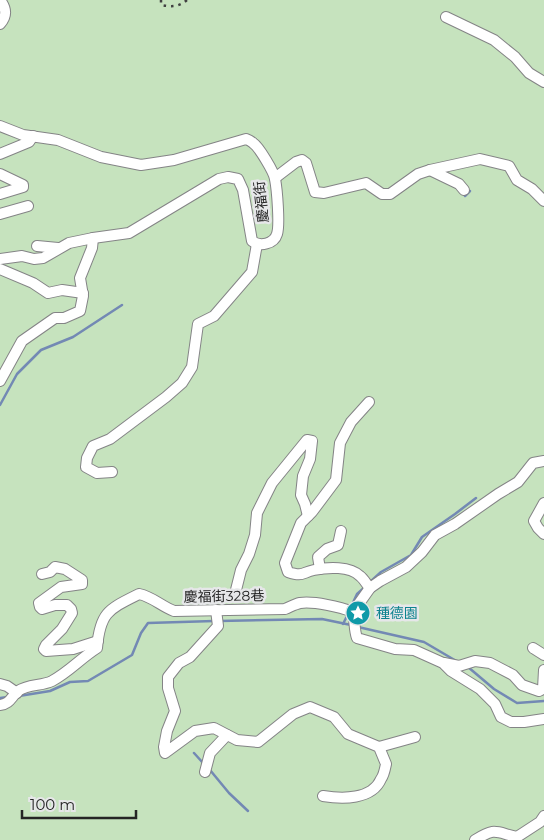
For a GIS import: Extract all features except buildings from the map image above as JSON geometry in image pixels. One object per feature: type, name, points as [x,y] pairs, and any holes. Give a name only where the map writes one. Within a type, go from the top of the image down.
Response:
[{"type":"street","points":[[0,0],[5,6],[6,16],[0,24]]},
{"type":"street","points":[[446,17],[494,40],[515,57],[529,73],[544,82]]},
{"type":"street","name":"慶福街","points":[[0,126],[23,135],[58,140],[101,157],[141,166],[174,160],[246,139],[254,143],[259,149],[275,178],[278,225],[277,235],[268,244],[257,244],[252,241],[243,190],[238,180],[228,177],[219,179],[129,233],[93,238],[69,244],[43,258],[34,259],[22,256],[0,258]]},
{"type":"street","points":[[0,154],[29,142],[32,136]]},
{"type":"street","points":[[275,178],[296,162],[302,160],[306,163],[315,192],[324,194],[366,182],[382,194],[390,194],[418,174],[480,159],[509,166],[517,180],[532,189],[544,201]]},
{"type":"street","points":[[430,170],[459,184],[464,190]]},
{"type":"street","points":[[0,174],[23,185],[23,187],[0,194]]},
{"type":"street","points":[[0,214],[28,206]]},
{"type":"street","points":[[0,381],[22,341],[55,318],[64,318],[80,311],[83,293],[80,278],[92,248],[93,238]]},
{"type":"street","points":[[112,472],[97,473],[86,467],[87,458],[94,446],[110,439],[182,383],[192,367],[198,324],[214,316],[252,272],[257,244]]},
{"type":"street","points":[[37,246],[60,248]]},
{"type":"street","points":[[0,269],[33,283],[48,293],[62,290],[83,293]]},
{"type":"street","points":[[368,586],[360,576],[351,570],[320,569],[299,575],[288,572],[286,563],[301,523],[336,480],[340,443],[351,422],[369,402]]},
{"type":"street","points":[[236,590],[241,570],[249,554],[257,512],[272,483],[307,440],[312,441],[310,459],[303,476],[301,495],[308,516]]},
{"type":"street","points":[[352,618],[368,586],[406,567],[422,552],[435,535],[518,482],[533,463],[544,461]]},
{"type":"street","points":[[544,503],[541,513],[534,521],[544,534]]},
{"type":"street","points":[[320,569],[318,557],[327,549],[338,545],[341,531]]},
{"type":"street","points":[[42,574],[50,572],[55,567],[65,569],[82,580],[82,584],[61,587],[39,603],[42,609],[55,605],[67,605],[72,613],[58,634],[44,649],[46,651],[73,649],[98,641]]},
{"type":"street","name":"慶福街328巷","points":[[0,705],[7,704],[13,697],[34,685],[50,683],[67,672],[82,658],[97,648],[99,630],[109,610],[139,594],[150,596],[163,607],[174,611],[217,617],[285,609],[302,603],[320,604],[352,618],[357,638],[395,649],[414,650],[443,663],[451,671],[480,689],[495,704],[501,717],[511,722],[544,719]]},
{"type":"street","points":[[217,617],[190,657],[179,663],[168,677],[168,688],[175,712],[167,731],[164,747],[165,753],[195,731],[214,728],[237,740],[258,742],[293,714],[310,707],[334,717],[348,734],[380,747],[415,737]]},
{"type":"street","points":[[533,648],[544,655]]},
{"type":"street","points":[[443,663],[463,665],[475,661],[490,663],[512,675],[522,685],[539,691],[543,689],[544,670]]},
{"type":"street","points":[[0,684],[7,686],[13,697]]},
{"type":"street","points":[[205,772],[210,753],[227,735]]},
{"type":"street","points":[[324,796],[338,798],[367,794],[381,781],[386,764],[380,747]]},
{"type":"street","points":[[475,840],[488,832],[497,831],[517,837],[540,822],[544,816]]},
{"type":"green space","points":[[0,0],[544,0],[544,840],[0,840]]},
{"type":"waterway","points":[[465,196],[470,191]]},
{"type":"waterway","points":[[0,405],[17,374],[41,350],[73,337],[122,305]]},
{"type":"waterway","points":[[369,583],[381,572],[411,555],[422,537],[476,498]]},
{"type":"waterway","points":[[351,607],[357,594],[365,587]]},
{"type":"waterway","points":[[343,624],[348,614]]},
{"type":"waterway","points":[[219,621],[322,619],[351,625]]},
{"type":"waterway","points":[[19,696],[50,691],[70,682],[88,681],[132,655],[141,633],[148,623],[214,621]]},
{"type":"waterway","points":[[358,627],[424,642],[458,662]]},
{"type":"waterway","points":[[468,667],[494,689],[517,703],[544,701]]},
{"type":"waterway","points":[[0,698],[8,697]]},
{"type":"waterway","points":[[194,753],[204,764]]},
{"type":"waterway","points":[[210,770],[229,793],[248,811]]},
{"type":"railway","points":[[161,0],[161,5],[172,6],[187,0]]},
{"type":"place","name":"種德園","points":[[358,613]]}]
